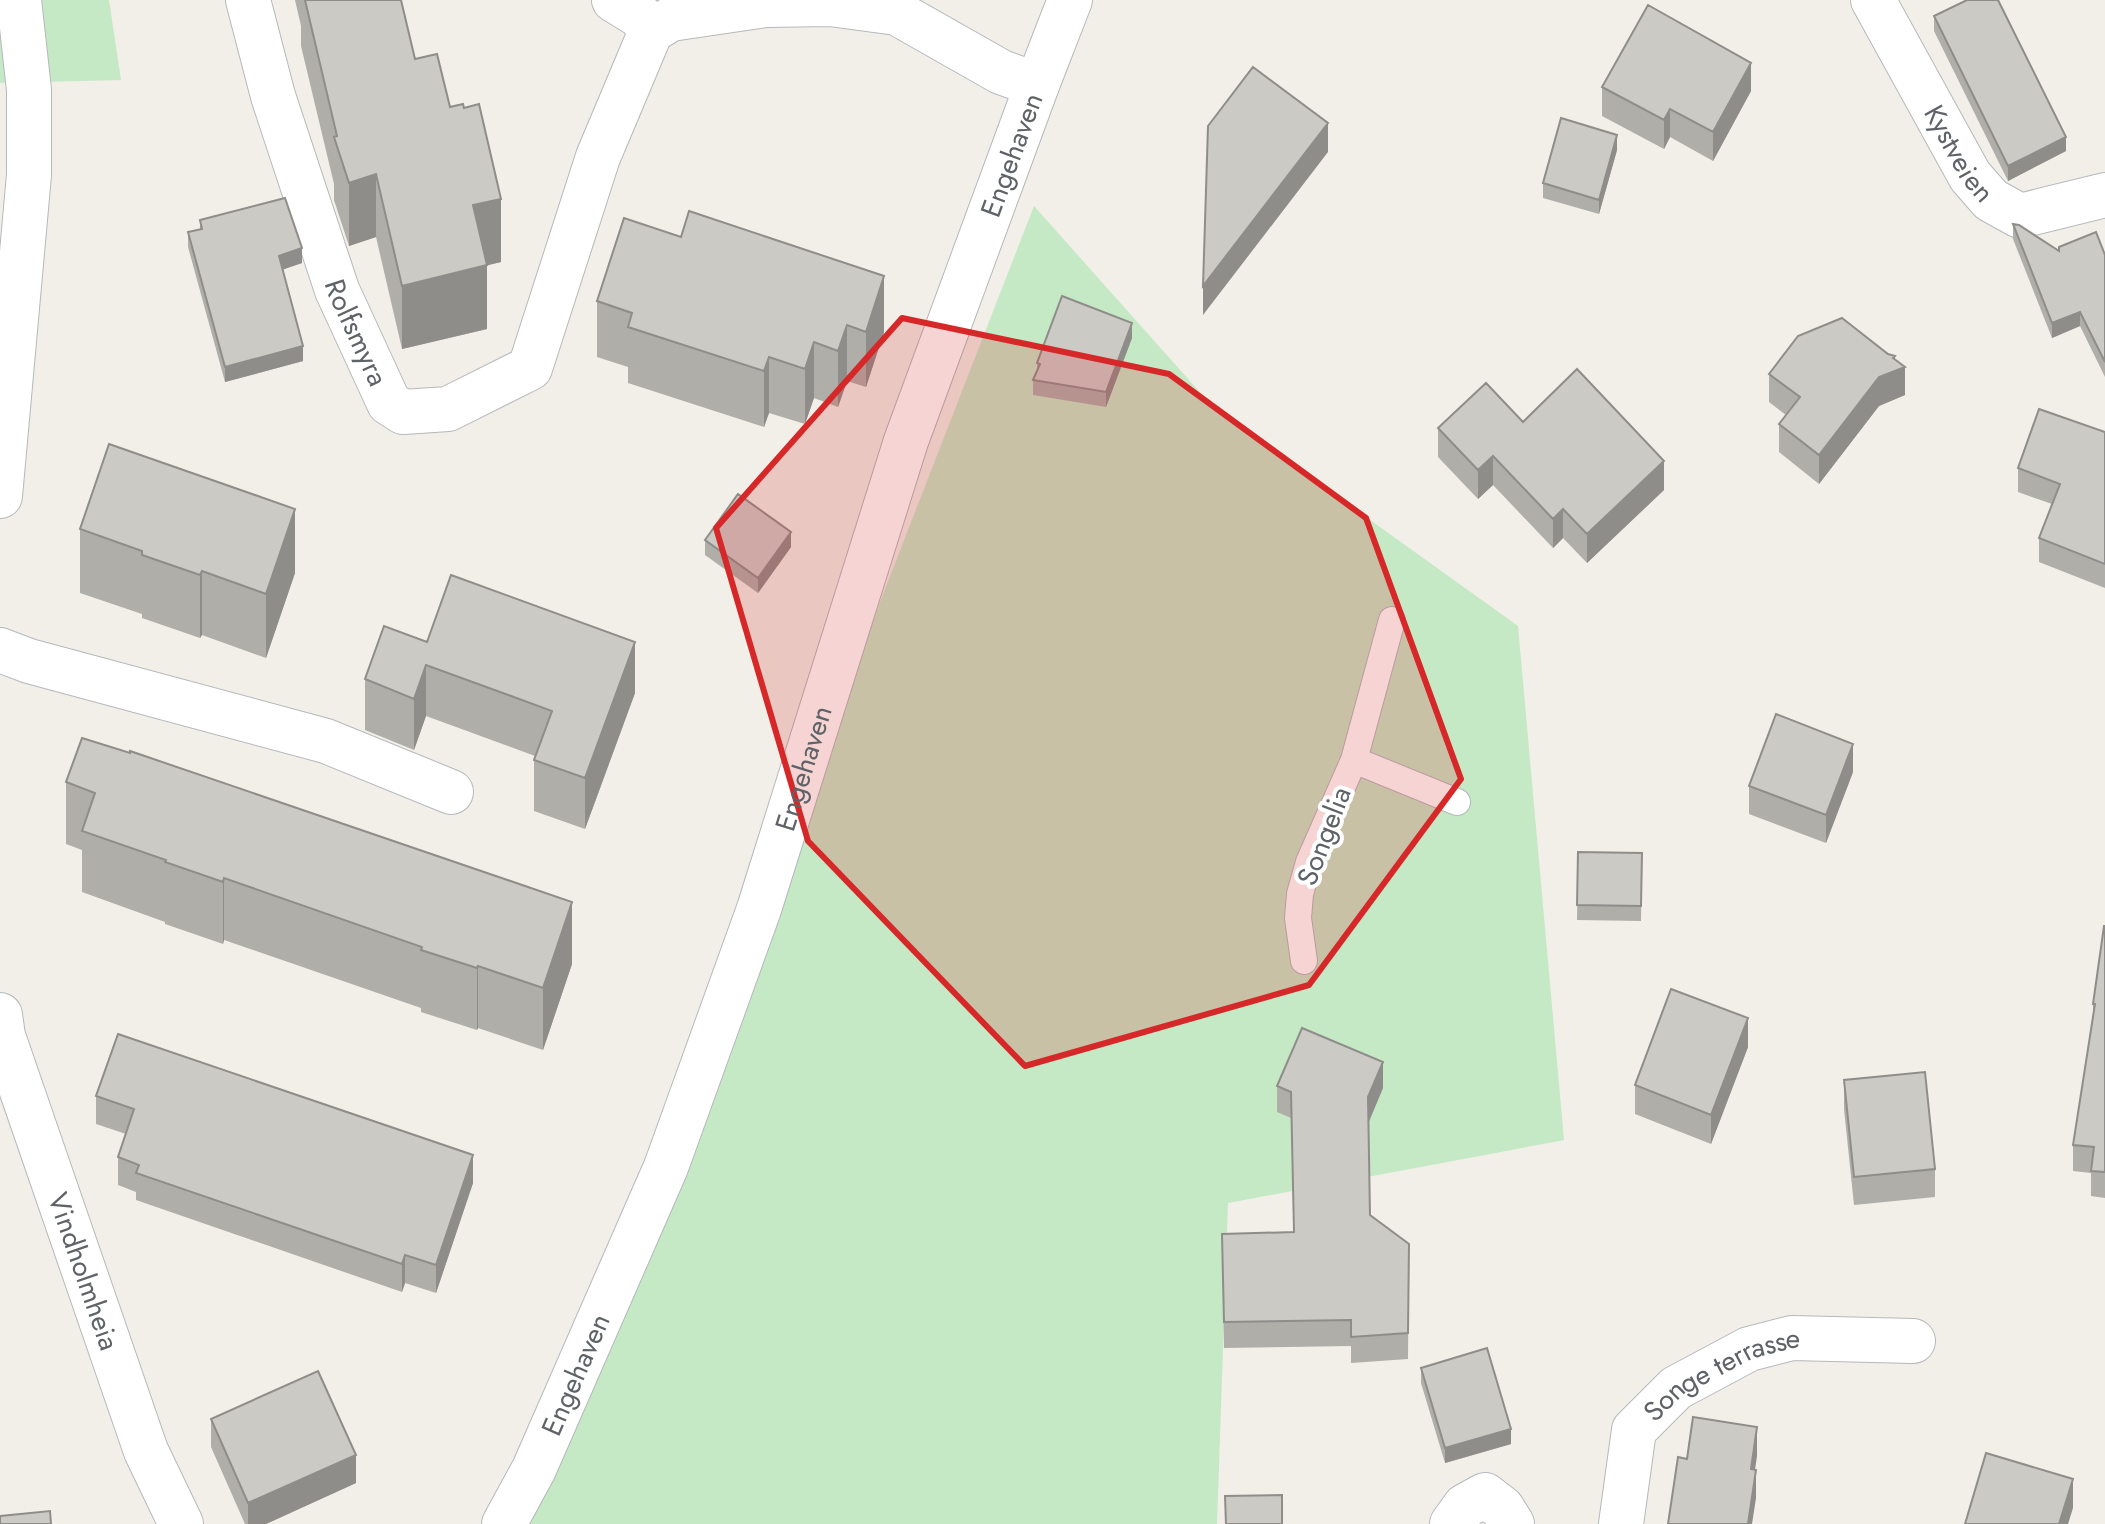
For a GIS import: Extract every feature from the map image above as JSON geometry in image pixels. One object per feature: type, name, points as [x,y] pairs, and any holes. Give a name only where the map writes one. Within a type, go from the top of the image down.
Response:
[{"type":"street","points":[[0,496],[29,175],[29,90],[19,0]]},
{"type":"street","name":"Rolfsmyra","points":[[248,0],[273,96],[337,290],[389,403],[403,412],[448,409],[530,368],[598,157],[651,31]]},
{"type":"street","points":[[614,0],[640,16],[651,31],[671,19],[765,5],[830,4],[897,13],[1001,72],[1037,85]]},
{"type":"street","name":"Engehaven","points":[[504,1524],[534,1469],[666,1167],[759,909],[906,441],[1070,0]]},
{"type":"street","name":"Kystveien","points":[[1873,0],[1970,176],[1991,200],[2020,216],[2105,195]]},
{"type":"street","points":[[0,650],[29,661],[326,741],[451,792]]},
{"type":"street","name":"Vindholmheia","points":[[0,1015],[3,1036],[146,1451],[181,1524]]},
{"type":"street","name":"Songe terrasse","points":[[1621,1524],[1634,1430],[1676,1388],[1749,1349],[1792,1338],[1913,1341]]},
{"type":"street","points":[[1452,1524],[1465,1506],[1485,1495],[1502,1508],[1512,1524]]},
{"type":"lane","name":"Songelia","points":[[1304,961],[1298,918],[1300,894],[1309,862],[1354,760],[1392,620]]},
{"type":"lane","name":"Songelia","points":[[1354,760],[1457,802]]},
{"type":"highlighted area","points":[[902,318],[1169,374],[1366,518],[1461,779],[1309,985],[1025,1066],[808,841],[716,528]]},
{"type":"green space","points":[[0,0],[109,0],[121,80],[0,83]]},
{"type":"green space","points":[[1034,206],[1214,408],[1518,626],[1564,1140],[1228,1203],[1217,1524],[509,1524],[533,1494]]},
{"type":"building","points":[[305,0],[401,0],[415,59],[437,54],[450,107],[463,104],[464,108],[479,104],[501,199],[473,205],[487,265],[402,286],[376,174],[349,183],[334,137],[337,136]]},
{"type":"building","points":[[1967,0],[1998,0],[2066,137],[2008,166],[1934,16]]},
{"type":"building","points":[[1648,5],[1751,63],[1713,132],[1670,109],[1664,120],[1602,87]]},
{"type":"building","points":[[1253,67],[1328,123],[1203,286],[1208,126]]},
{"type":"building","points":[[1561,118],[1617,135],[1599,200],[1543,183]]},
{"type":"building","points":[[285,198],[302,248],[279,256],[303,346],[225,367],[188,232],[202,229],[200,220]]},
{"type":"building","points":[[689,211],[884,276],[866,332],[847,325],[838,351],[814,342],[805,369],[769,357],[764,371],[628,327],[632,313],[597,301],[624,218],[681,237]]},
{"type":"building","points":[[2013,224],[2059,251],[2059,247],[2096,232],[2105,255],[2105,362],[2080,312],[2052,323]]},
{"type":"building","points":[[1062,296],[1132,323],[1106,392],[1033,380]]},
{"type":"building","points":[[1842,318],[1888,354],[1895,356],[1893,358],[1905,367],[1879,377],[1819,455],[1779,424],[1800,397],[1769,374],[1798,336]]},
{"type":"building","points":[[1577,369],[1664,461],[1587,534],[1563,509],[1553,519],[1493,456],[1478,470],[1438,428],[1486,383],[1523,422]]},
{"type":"building","points":[[2039,409],[2105,432],[2105,564],[2039,538],[2060,484],[2018,468]]},
{"type":"building","points":[[109,444],[295,509],[266,594],[202,571],[200,575],[142,555],[142,551],[80,529]]},
{"type":"building","points":[[738,494],[791,532],[758,578],[705,540]]},
{"type":"building","points":[[451,575],[635,642],[585,778],[534,760],[552,711],[426,665],[414,699],[365,679],[384,626],[427,642]]},
{"type":"building","points":[[1776,714],[1853,744],[1826,815],[1749,786]]},
{"type":"building","points":[[82,738],[130,751],[572,902],[543,988],[421,950],[422,947],[224,878],[223,882],[82,831],[95,793],[66,782]]},
{"type":"building","points":[[1578,852],[1642,853],[1641,906],[1577,905]]},
{"type":"building","points":[[2104,926],[2105,1172],[2091,1171],[2094,1147],[2073,1145]]},
{"type":"building","points":[[1671,989],[1748,1018],[1711,1115],[1635,1085]]},
{"type":"building","points":[[1302,1028],[1383,1062],[1368,1097],[1370,1215],[1409,1244],[1408,1333],[1351,1337],[1351,1320],[1224,1322],[1222,1234],[1294,1232],[1291,1092],[1277,1086]]},
{"type":"building","points":[[118,1034],[473,1155],[436,1265],[405,1255],[402,1264],[136,1173],[139,1165],[118,1157],[134,1109],[96,1096]]},
{"type":"building","points":[[1925,1072],[1935,1169],[1854,1177],[1844,1080]]},
{"type":"building","points":[[1487,1348],[1511,1429],[1445,1448],[1421,1368]]},
{"type":"building","points":[[318,1371],[356,1455],[248,1503],[211,1419]]},
{"type":"building","points":[[1693,1417],[1757,1427],[1751,1469],[1756,1470],[1748,1524],[1668,1524],[1678,1457],[1687,1459]]},
{"type":"building","points":[[1986,1453],[2073,1479],[2059,1524],[1965,1524]]},
{"type":"building","points":[[1282,1495],[1282,1524],[1226,1524],[1225,1496]]},
{"type":"building","points":[[50,1511],[51,1524],[0,1524],[0,1516]]}]
